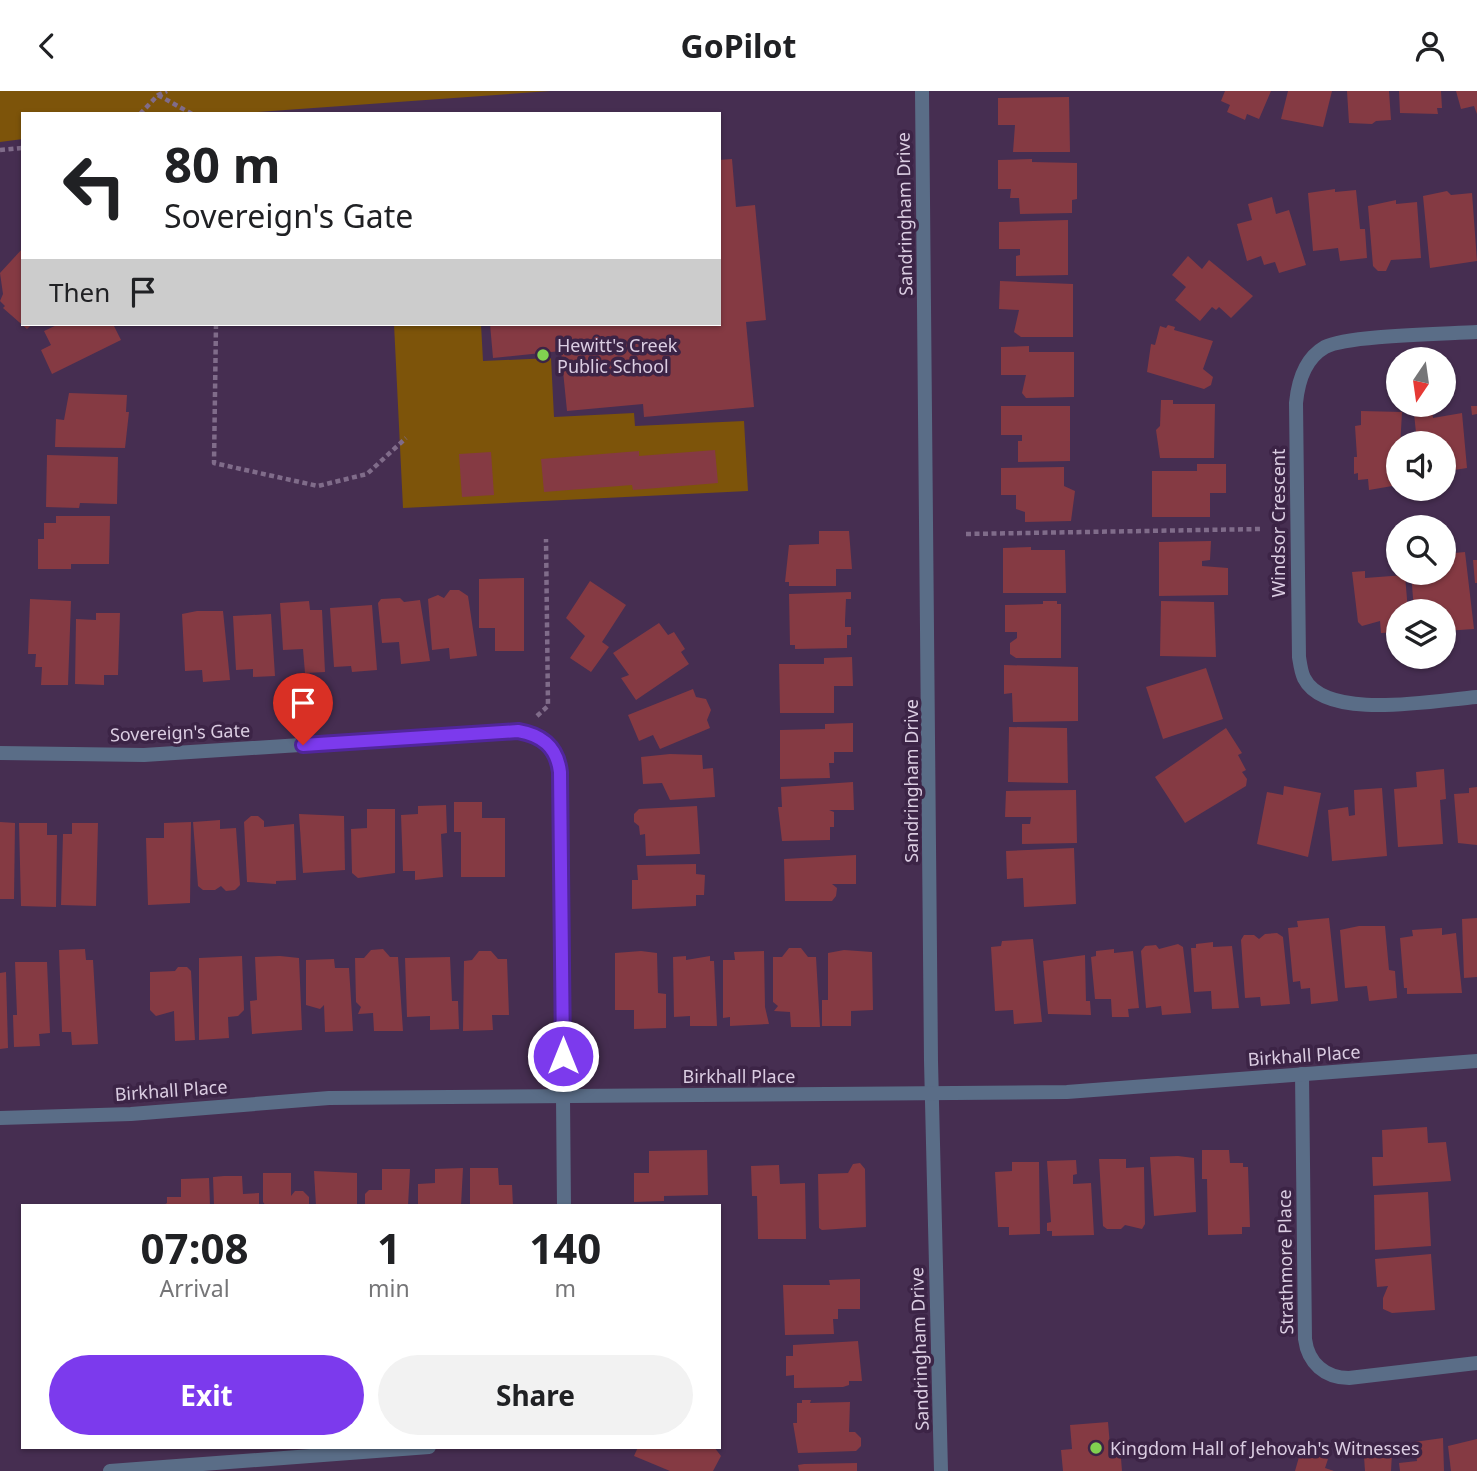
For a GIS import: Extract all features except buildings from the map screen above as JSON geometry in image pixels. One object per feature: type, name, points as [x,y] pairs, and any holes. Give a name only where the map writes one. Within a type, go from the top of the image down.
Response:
[{"type":"street","name":"Sandringham Drive","points":[[922,91],[932,1094],[941,1471]]},
{"type":"street","name":"Windsor Crescent","points":[[1477,332],[1346,341],[1325,347],[1310,360],[1301,377],[1296,403],[1299,657],[1304,679],[1320,695],[1344,704],[1477,697]]},
{"type":"street","name":"Sovereign's Gate","points":[[0,753],[144,755],[522,732]]},
{"type":"street","points":[[522,732],[550,744],[559,768],[564,1204]]},
{"type":"street","name":"Birkhall Place","points":[[0,1118],[131,1114],[286,1100],[563,1095],[1068,1092],[1477,1061]]},
{"type":"street","name":"Strathmore Place","points":[[1301,1074],[1305,1339],[1312,1360],[1326,1373],[1349,1378],[1477,1363]]},
{"type":"street","points":[[110,1471],[402,1449]]},
{"type":"path","points":[[142,112],[158,95],[166,91]]},
{"type":"path","points":[[158,95],[188,112]]},
{"type":"path","points":[[0,150],[21,148]]},
{"type":"path","points":[[216,326],[214,463],[318,486],[367,474],[406,438]]},
{"type":"path","points":[[966,534],[1262,530]]},
{"type":"path","points":[[522,732],[548,706],[546,539]]},
{"type":"shaded area","points":[[0,91],[550,91],[258,112],[21,112],[21,139],[0,142]]},
{"type":"shaded area","points":[[394,326],[481,326],[483,361],[551,358],[554,417],[634,413],[635,426],[744,421],[748,491],[403,508]]},
{"type":"place","name":"Hewitt's Creek Public School","points":[[543,355]]},
{"type":"place","name":"Kingdom Hall of Jehovah's Witnesses","points":[[1096,1448]]},
{"type":"route","points":[[303,745],[518,731],[536,735],[550,744],[560,772],[563,1056]]}]
